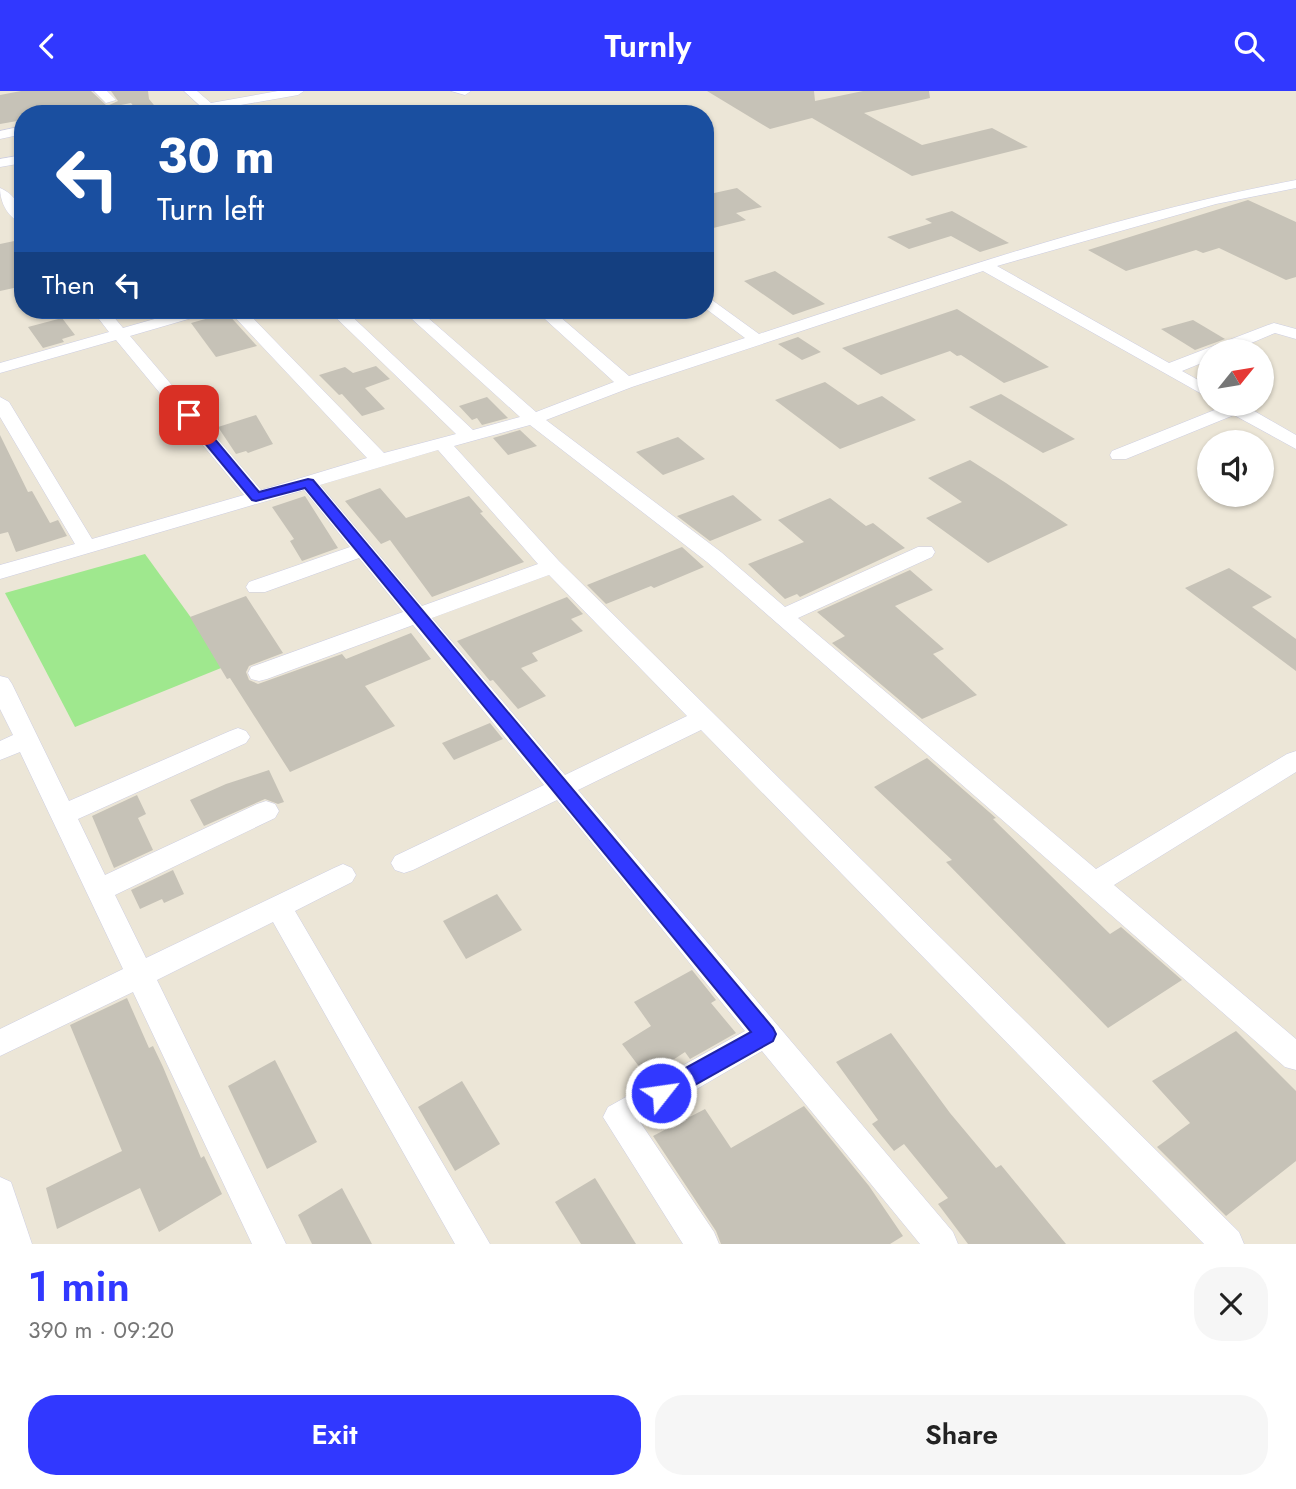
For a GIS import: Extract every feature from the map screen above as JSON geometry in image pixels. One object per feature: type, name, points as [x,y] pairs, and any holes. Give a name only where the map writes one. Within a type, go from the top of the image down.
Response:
[{"type":"street","points":[[100,91],[111,105]]},
{"type":"street","points":[[190,91],[205,105]]},
{"type":"street","points":[[238,105],[298,91]]},
{"type":"street","points":[[457,91],[465,91]]},
{"type":"street","points":[[0,572],[380,460],[533,419],[626,383],[984,265],[1214,200],[1296,184]]},
{"type":"street","points":[[984,265],[1197,386]]},
{"type":"street","points":[[714,307],[757,339]]},
{"type":"street","points":[[108,319],[256,497]]},
{"type":"street","points":[[0,368],[170,319]]},
{"type":"street","points":[[245,319],[380,460]]},
{"type":"street","points":[[345,319],[470,437]]},
{"type":"street","points":[[420,319],[533,419],[714,557],[783,615],[1296,1057]]},
{"type":"street","points":[[553,319],[626,383]]},
{"type":"street","points":[[1247,339],[1274,328],[1296,334]]},
{"type":"street","points":[[1168,370],[1197,359]]},
{"type":"street","points":[[0,402],[87,547]]},
{"type":"street","points":[[1119,456],[1207,417]]},
{"type":"street","points":[[1251,417],[1296,443]]},
{"type":"street","points":[[442,444],[552,566],[1227,1244]]},
{"type":"street","points":[[308,483],[941,1244]]},
{"type":"street","points":[[257,586],[364,549]]},
{"type":"street","points":[[783,615],[925,552]]},
{"type":"street","points":[[259,673],[416,613],[552,566]]},
{"type":"street","points":[[0,684],[269,1244]]},
{"type":"street","points":[[404,863],[703,719]]},
{"type":"street","points":[[62,814],[238,737]]},
{"type":"street","points":[[0,751],[26,739]]},
{"type":"street","points":[[1094,884],[1296,760]]},
{"type":"street","points":[[99,890],[266,811]]},
{"type":"street","points":[[0,1042],[344,875]]},
{"type":"street","points":[[279,907],[473,1244]]},
{"type":"street","points":[[702,1244],[619,1117],[766,1034]]},
{"type":"street","points":[[0,1193],[15,1244]]},
{"type":"green space","points":[[145,554],[226,666],[75,727],[5,593]]},
{"type":"building","points":[[21,91],[91,91],[106,105],[14,105],[14,122],[0,124],[0,95]]},
{"type":"building","points":[[111,91],[148,91],[149,99],[154,105],[109,105],[118,101]]},
{"type":"building","points":[[707,91],[814,91],[815,101],[863,91],[929,91],[930,98],[864,113],[922,145],[992,128],[1028,147],[912,176],[812,118],[770,129]]},
{"type":"building","points":[[737,188],[762,207],[736,213],[746,220],[714,228],[714,193]]},
{"type":"building","points":[[1248,200],[1296,222],[1296,277],[1286,280],[1219,248],[1203,253],[1196,250],[1126,271],[1088,250]]},
{"type":"building","points":[[952,211],[1009,243],[980,252],[951,236],[909,249],[887,237],[932,223],[925,219]]},
{"type":"building","points":[[14,241],[14,288],[0,291],[0,244]]},
{"type":"building","points":[[775,271],[825,304],[793,315],[744,281]]},
{"type":"building","points":[[957,309],[1049,367],[1004,383],[961,355],[957,356],[950,351],[881,375],[842,348]]},
{"type":"building","points":[[63,319],[75,335],[62,339],[64,342],[43,348],[28,327]]},
{"type":"building","points":[[205,319],[232,319],[257,346],[216,357],[191,323]]},
{"type":"building","points":[[1193,320],[1225,339],[1197,339],[1195,350],[1161,329]]},
{"type":"building","points":[[798,337],[821,352],[802,360],[778,344]]},
{"type":"building","points":[[376,366],[390,379],[365,388],[385,409],[362,416],[342,394],[339,395],[319,375],[345,367],[353,373]]},
{"type":"building","points":[[825,382],[858,405],[882,396],[916,420],[840,449],[775,400]]},
{"type":"building","points":[[1001,394],[1075,439],[1043,453],[969,407]]},
{"type":"building","points":[[487,397],[508,418],[482,425],[477,418],[472,420],[459,406]]},
{"type":"building","points":[[256,415],[273,444],[248,453],[246,451],[236,454],[218,427]]},
{"type":"building","points":[[520,430],[537,446],[508,455],[493,438]]},
{"type":"building","points":[[0,435],[28,492],[32,491],[50,523],[58,520],[67,536],[16,552],[8,532],[0,534]]},
{"type":"building","points":[[678,437],[705,459],[663,475],[636,452]]},
{"type":"building","points":[[970,460],[1068,525],[988,563],[926,518],[962,502],[928,478]]},
{"type":"building","points":[[380,488],[406,518],[469,496],[483,512],[480,513],[524,562],[432,597],[390,540],[381,544],[345,501]]},
{"type":"building","points":[[733,495],[762,520],[710,541],[677,516]]},
{"type":"building","points":[[305,496],[338,548],[302,561],[290,541],[294,539],[272,507]]},
{"type":"building","points":[[830,498],[866,526],[873,523],[905,548],[800,597],[797,594],[785,599],[748,564],[804,542],[778,520]]},
{"type":"building","points":[[682,547],[704,567],[606,604],[587,585]]},
{"type":"building","points":[[1229,568],[1272,597],[1252,607],[1296,639],[1296,671],[1185,588]]},
{"type":"building","points":[[910,570],[933,590],[895,606],[944,649],[933,654],[977,695],[922,719],[832,643],[845,636],[817,612]]},
{"type":"building","points":[[246,596],[283,653],[249,666],[246,672],[249,680],[258,684],[342,654],[346,659],[411,633],[431,659],[365,686],[395,726],[290,772],[230,678],[227,679],[190,617]]},
{"type":"building","points":[[567,597],[583,614],[571,619],[583,631],[532,653],[538,661],[521,668],[546,696],[518,709],[493,680],[490,681],[457,641]]},
{"type":"building","points":[[490,723],[503,739],[454,760],[442,743]]},
{"type":"building","points":[[927,758],[996,818],[993,819],[1110,934],[1121,927],[1182,980],[1108,1028],[946,862],[952,860],[874,787]]},
{"type":"building","points":[[269,770],[284,802],[278,804],[265,799],[204,826],[190,800],[226,784]]},
{"type":"building","points":[[137,795],[146,814],[138,818],[153,850],[114,868],[92,816]]},
{"type":"building","points":[[173,870],[184,894],[164,903],[162,899],[140,909],[131,890]]},
{"type":"building","points":[[497,894],[522,930],[466,959],[443,921]]},
{"type":"building","points":[[692,970],[716,1000],[711,1003],[736,1033],[690,1059],[685,1052],[647,1077],[622,1044],[651,1026],[634,1002]]},
{"type":"building","points":[[127,998],[149,1048],[153,1046],[163,1067],[201,1158],[204,1156],[222,1194],[159,1232],[140,1188],[57,1229],[46,1188],[122,1151],[70,1025]]},
{"type":"building","points":[[1236,1031],[1296,1091],[1296,1161],[1226,1216],[1157,1147],[1190,1123],[1152,1081]]},
{"type":"building","points":[[891,1033],[950,1113],[996,1168],[1001,1165],[1066,1244],[968,1244],[938,1204],[948,1198],[904,1144],[894,1151],[872,1124],[878,1120],[836,1062]]},
{"type":"building","points":[[275,1060],[317,1142],[267,1169],[228,1086]]},
{"type":"building","points":[[462,1081],[500,1144],[455,1171],[418,1107]]},
{"type":"building","points":[[804,1106],[869,1186],[903,1236],[890,1244],[721,1244],[716,1231],[653,1136],[705,1109],[731,1148]]},
{"type":"building","points":[[595,1178],[636,1244],[581,1244],[555,1202]]},
{"type":"building","points":[[342,1188],[372,1244],[312,1244],[298,1215]]},
{"type":"route","points":[[189,415],[256,497],[308,483],[766,1034],[661,1093]]}]
